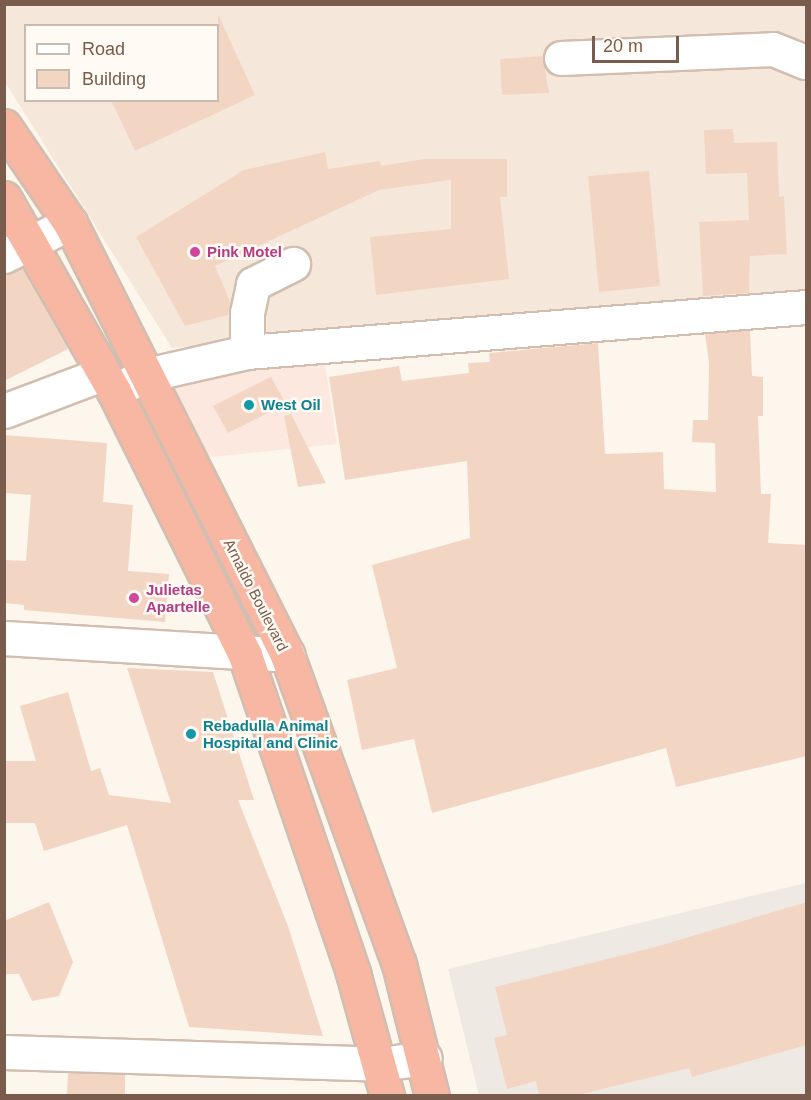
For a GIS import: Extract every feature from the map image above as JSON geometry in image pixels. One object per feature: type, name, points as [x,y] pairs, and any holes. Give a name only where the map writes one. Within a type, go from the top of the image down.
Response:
[{"type":"highway","name":"Arnaldo Boulevard","points":[[4,126],[70,224],[287,655],[399,964],[425,1058],[432,1095]]},
{"type":"highway","points":[[4,198],[19,250],[108,383],[245,655],[384,1080]]},
{"type":"street","points":[[561,58],[772,50],[807,62]]},
{"type":"street","points":[[19,250],[70,224]]},
{"type":"street","points":[[247,352],[247,313],[253,284],[293,264]]},
{"type":"street","points":[[4,411],[108,383],[247,352],[807,307]]},
{"type":"street","points":[[4,638],[245,655],[287,655]]},
{"type":"street","points":[[4,1052],[384,1080],[425,1058]]},
{"type":"shaded area","points":[[5,5],[806,5],[806,297],[172,348],[5,82]]},
{"type":"shaded area","points":[[324,357],[337,444],[202,458],[164,383],[191,370]]},
{"type":"shaded area","points":[[806,883],[806,1095],[479,1095],[448,969]]},
{"type":"building","points":[[218,14],[255,95],[135,151],[112,102],[219,102]]},
{"type":"building","points":[[543,56],[549,93],[502,95],[500,59]]},
{"type":"building","points":[[733,129],[734,143],[777,142],[779,197],[784,196],[787,254],[750,256],[749,293],[703,296],[699,222],[749,220],[747,173],[706,174],[704,130]]},
{"type":"building","points":[[325,152],[328,169],[380,161],[381,166],[424,159],[507,159],[507,197],[500,197],[509,279],[376,295],[370,237],[451,229],[451,180],[379,190],[215,266],[230,301],[228,315],[185,326],[136,237],[244,170]]},
{"type":"building","points":[[649,171],[660,286],[599,292],[588,176]]},
{"type":"building","points":[[22,268],[68,349],[4,381],[4,275]]},
{"type":"building","points":[[750,330],[752,376],[763,377],[763,416],[758,416],[761,494],[771,494],[768,543],[807,545],[807,756],[676,787],[666,748],[432,813],[414,739],[362,750],[347,680],[397,668],[372,565],[470,538],[467,461],[345,480],[329,377],[399,366],[402,381],[469,373],[468,363],[490,362],[489,353],[598,343],[605,454],[663,452],[664,489],[716,492],[715,443],[692,442],[693,420],[708,420],[709,363],[705,334]]},
{"type":"building","name":"West Oil","points":[[271,377],[286,404],[228,433],[213,406]]},
{"type":"building","points":[[291,414],[326,483],[298,487],[284,416]]},
{"type":"building","points":[[4,435],[107,443],[103,502],[133,505],[128,571],[169,574],[165,622],[24,610],[24,605],[4,603],[4,560],[26,561],[31,495],[4,493]]},
{"type":"building","points":[[127,668],[213,672],[254,800],[238,800],[288,926],[323,1036],[189,1027],[127,825],[44,851],[35,823],[4,823],[4,761],[36,761],[20,706],[68,692],[91,771],[100,768],[109,795],[171,803]]},
{"type":"building","points":[[49,902],[73,962],[59,996],[32,1001],[19,974],[4,974],[4,921]]},
{"type":"building","points":[[807,902],[807,1045],[692,1077],[689,1068],[578,1095],[539,1095],[536,1081],[507,1089],[494,1038],[507,1035],[495,987],[655,947]]},
{"type":"building","points":[[68,1073],[125,1075],[125,1095],[67,1095]]},
{"type":"place","name":"Pink Motel","points":[[195,252]]},
{"type":"place","name":"West Oil","points":[[249,405]]},
{"type":"place","name":"Julietas Apartelle","points":[[134,598]]},
{"type":"place","name":"Rebadulla Animal Hospital and Clinic","points":[[191,734]]}]
